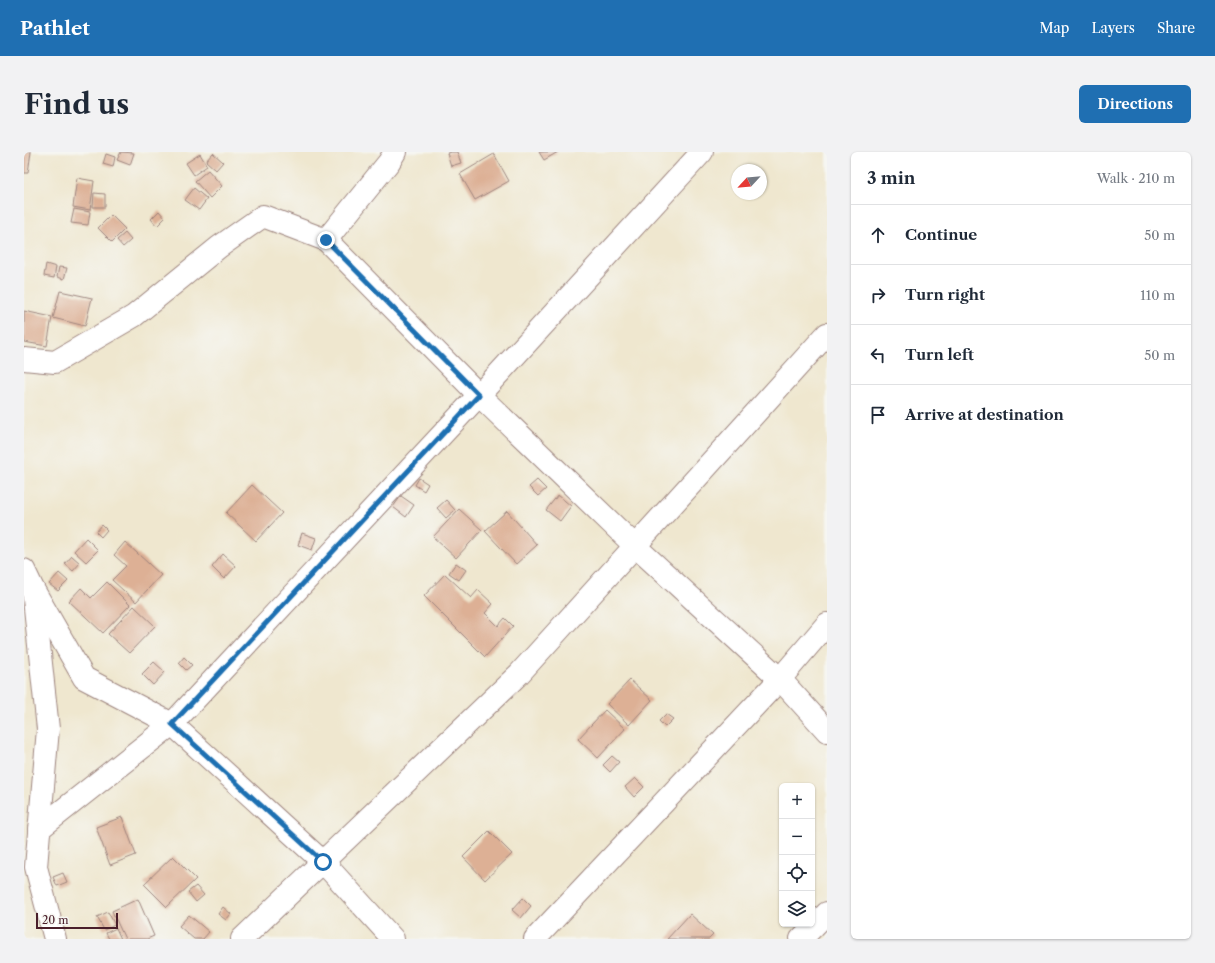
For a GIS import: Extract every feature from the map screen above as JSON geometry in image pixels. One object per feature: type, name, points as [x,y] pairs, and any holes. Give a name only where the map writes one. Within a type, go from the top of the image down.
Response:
[{"type":"street","points":[[326,240],[389,162],[395,152]]},
{"type":"street","points":[[39,829],[172,724],[479,395],[702,152]]},
{"type":"street","points":[[24,359],[55,362],[134,316],[219,247],[263,216],[326,240],[479,395],[635,546],[780,679],[827,731]]},
{"type":"street","points":[[242,939],[519,674],[827,334]]},
{"type":"street","points":[[24,570],[33,589],[84,678],[172,724],[323,862],[393,939]]},
{"type":"street","points":[[33,589],[48,729],[36,867],[55,939]]},
{"type":"street","points":[[535,939],[780,679],[827,624]]},
{"type":"street","points":[[801,939],[827,913]]},
{"type":"building","points":[[24,152],[31,152],[28,173],[24,173]]},
{"type":"building","points":[[121,152],[134,153],[130,165],[117,160]]},
{"type":"building","points":[[457,152],[461,163],[451,166],[447,153]]},
{"type":"building","points":[[539,152],[558,152],[544,160]]},
{"type":"building","points":[[213,153],[223,162],[216,170],[206,161]]},
{"type":"building","points":[[106,154],[115,157],[113,167],[103,164]]},
{"type":"building","points":[[200,154],[207,166],[194,175],[186,163]]},
{"type":"building","points":[[494,154],[509,181],[475,200],[460,174]]},
{"type":"building","points":[[208,170],[222,186],[210,198],[195,181]]},
{"type":"building","points":[[77,178],[94,181],[90,210],[73,207]]},
{"type":"building","points":[[194,188],[207,199],[199,210],[185,200]]},
{"type":"building","points":[[94,193],[105,194],[105,207],[93,207]]},
{"type":"building","points":[[74,209],[90,212],[88,225],[71,223]]},
{"type":"building","points":[[159,211],[165,218],[157,226],[151,219]]},
{"type":"building","points":[[111,215],[125,229],[112,242],[98,228]]},
{"type":"building","points":[[125,233],[131,240],[123,247],[117,240]]},
{"type":"building","points":[[46,264],[56,267],[54,278],[44,276]]},
{"type":"building","points":[[59,267],[67,268],[64,279],[57,277]]},
{"type":"building","points":[[60,291],[92,298],[85,326],[53,318]]},
{"type":"building","points":[[24,311],[52,317],[47,346],[24,342]]},
{"type":"building","points":[[419,478],[428,484],[424,491],[415,485]]},
{"type":"building","points":[[537,480],[546,489],[538,496],[529,487]]},
{"type":"building","points":[[252,485],[282,513],[256,541],[226,513]]},
{"type":"building","points":[[558,495],[571,506],[560,521],[546,510]]},
{"type":"building","points":[[401,496],[414,505],[406,517],[393,507]]},
{"type":"building","points":[[446,500],[455,510],[446,518],[437,508]]},
{"type":"building","points":[[459,509],[482,530],[456,558],[433,537]]},
{"type":"building","points":[[507,511],[537,545],[516,564],[485,531]]},
{"type":"building","points":[[102,525],[107,530],[101,537],[96,532]]},
{"type":"building","points":[[302,533],[316,538],[312,550],[298,545]]},
{"type":"building","points":[[86,538],[98,550],[86,562],[74,551]]},
{"type":"building","points":[[125,542],[161,575],[136,602],[112,580],[126,566],[114,555]]},
{"type":"building","points":[[223,554],[236,566],[224,579],[212,567]]},
{"type":"building","points":[[72,556],[80,563],[73,571],[65,564]]},
{"type":"building","points":[[456,563],[466,570],[459,580],[449,573]]},
{"type":"building","points":[[59,573],[68,581],[58,591],[49,584]]},
{"type":"building","points":[[445,574],[471,598],[478,590],[493,604],[485,613],[498,626],[505,618],[513,626],[485,657],[424,596]]},
{"type":"building","points":[[107,582],[130,605],[103,633],[69,601],[81,588],[91,598]]},
{"type":"building","points":[[134,606],[155,626],[129,653],[108,634]]},
{"type":"building","points":[[184,657],[192,665],[186,670],[179,663]]},
{"type":"building","points":[[154,662],[165,672],[153,685],[142,674]]},
{"type":"building","points":[[630,680],[652,700],[629,725],[607,704]]},
{"type":"building","points":[[605,710],[625,729],[598,758],[578,739]]},
{"type":"building","points":[[666,714],[673,719],[665,727],[659,721]]},
{"type":"building","points":[[612,756],[619,762],[610,772],[603,765]]},
{"type":"building","points":[[635,778],[644,787],[634,797],[625,787]]},
{"type":"building","points":[[122,817],[136,855],[110,865],[96,827]]},
{"type":"building","points":[[489,831],[512,854],[485,880],[463,857]]},
{"type":"building","points":[[173,856],[196,879],[167,907],[144,884]]},
{"type":"building","points":[[63,873],[67,882],[57,886],[53,877]]},
{"type":"building","points":[[196,886],[204,895],[196,902],[188,892]]},
{"type":"building","points":[[523,898],[531,906],[521,918],[512,910]]},
{"type":"building","points":[[138,899],[154,936],[147,939],[125,939],[112,911]]},
{"type":"building","points":[[223,907],[231,914],[226,920],[218,914]]},
{"type":"building","points":[[108,912],[115,925],[104,930],[97,917]]},
{"type":"building","points":[[690,914],[713,935],[709,939],[667,939]]},
{"type":"building","points":[[189,915],[209,932],[203,939],[194,939],[179,926]]},
{"type":"building","points":[[116,928],[121,939],[109,939],[106,933]]},
{"type":"route","points":[[323,862],[172,724],[479,395],[326,240]]}]
